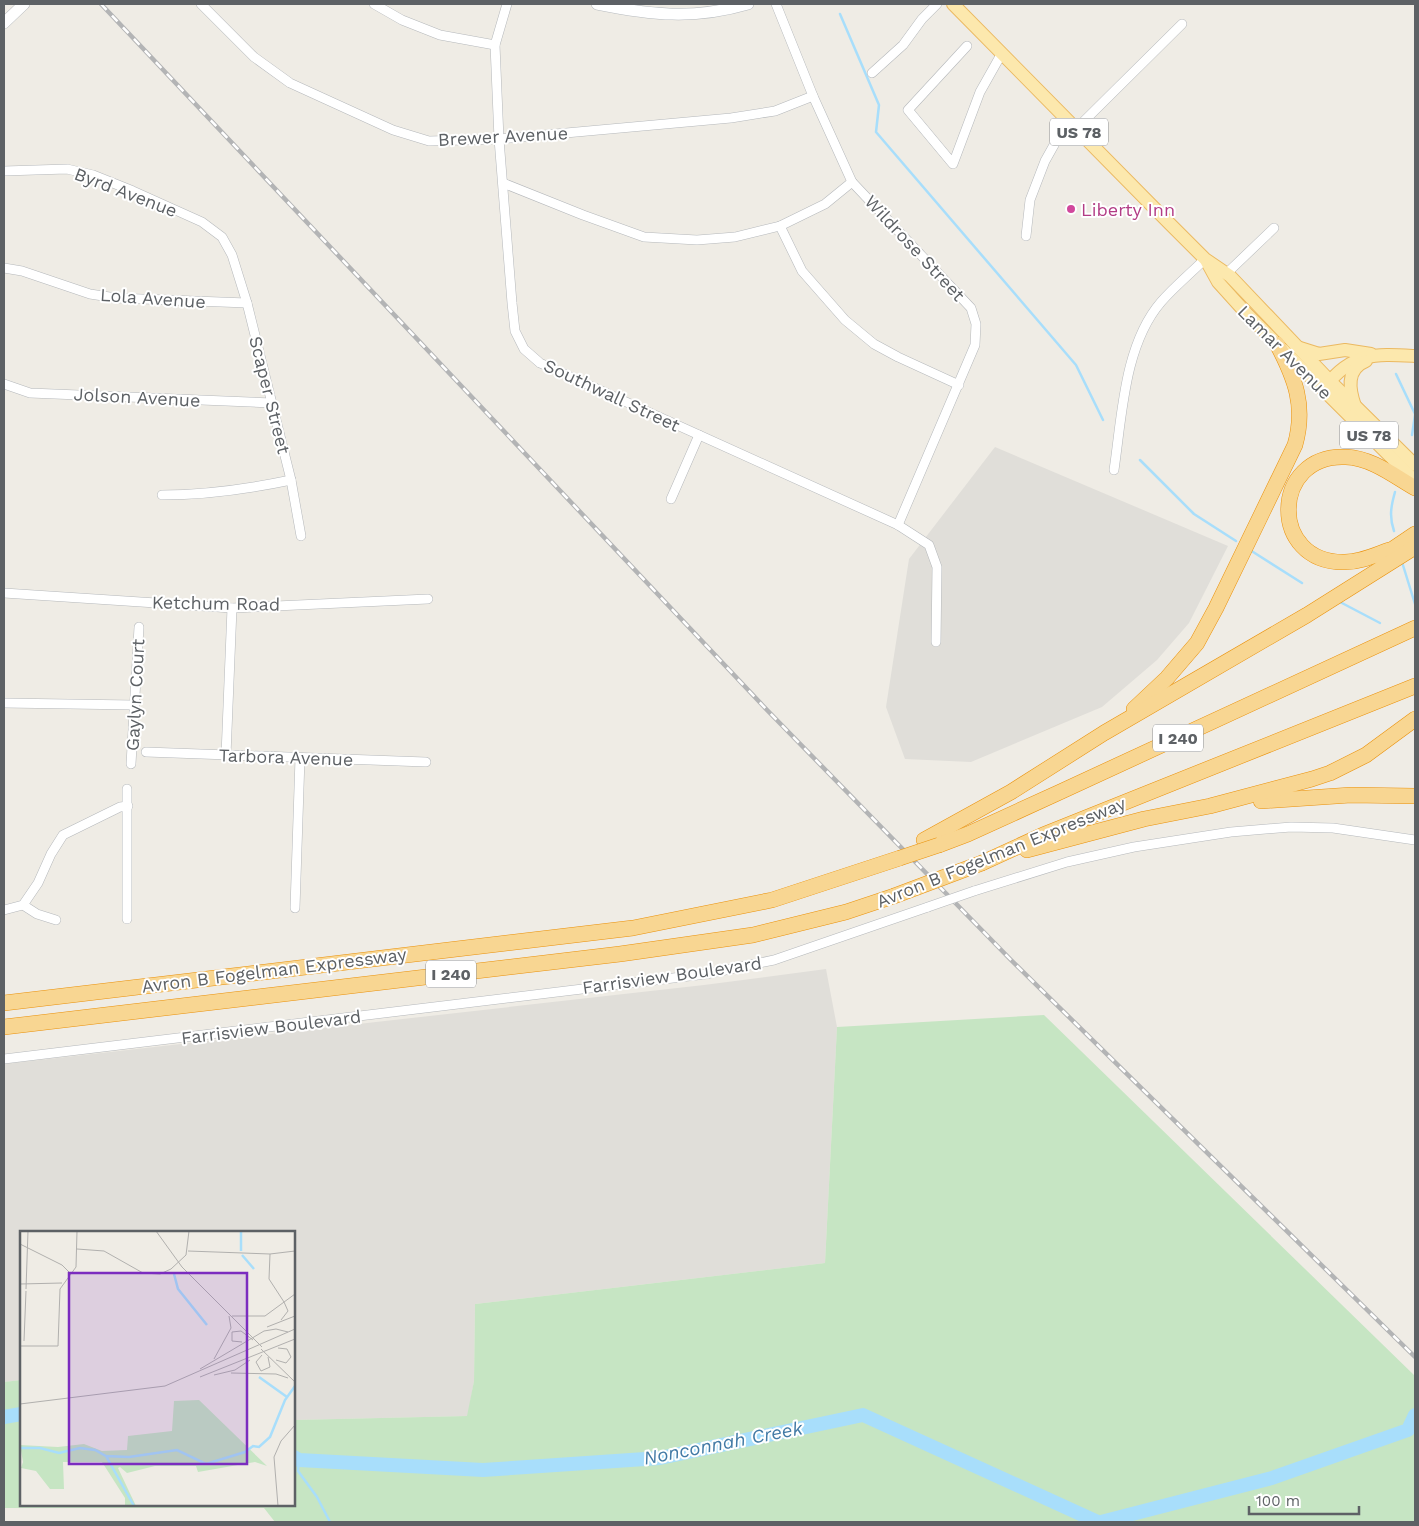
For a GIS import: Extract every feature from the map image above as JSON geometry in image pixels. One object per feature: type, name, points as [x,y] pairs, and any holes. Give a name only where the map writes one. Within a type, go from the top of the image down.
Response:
[{"type":"highway","points":[[1104,733],[1167,678],[1197,643],[1288,461],[1298,435],[1301,414],[1296,386],[1277,344]]},
{"type":"highway","points":[[1389,550],[1363,560],[1344,562],[1327,560],[1312,554],[1296,539],[1288,519],[1289,503],[1295,482],[1308,468],[1317,463],[1345,457],[1361,460],[1381,468],[1415,488]]},
{"type":"highway","points":[[1173,693],[1374,563],[1389,550],[1415,534]]},
{"type":"highway","points":[[900,858],[924,840],[997,800],[1104,733],[1307,615],[1415,547]]},
{"type":"highway","name":"Avron B Fogelman Expressway","points":[[4,1002],[633,928],[772,900],[968,834],[1415,628]]},
{"type":"highway","name":"Avron B Fogelman Expressway","points":[[4,1027],[610,955],[753,935],[846,912],[988,861],[1043,835],[1415,686]]},
{"type":"highway","points":[[988,861],[1144,819],[1210,806],[1312,779],[1330,773],[1366,755],[1415,719]]},
{"type":"highway","points":[[1210,806],[1324,796],[1415,796]]},
{"type":"main road","points":[[4,23],[24,4]]},
{"type":"main road","points":[[597,4],[648,13],[692,15],[728,10],[748,4]]},
{"type":"main road","name":"Lamar Avenue","points":[[953,4],[1205,259],[1226,274],[1297,347],[1326,386],[1355,406],[1415,465]]},
{"type":"main road","name":"Lamar Avenue","points":[[1205,259],[1218,282],[1277,344],[1326,386],[1415,480]]},
{"type":"main road","points":[[1297,347],[1319,354],[1345,350],[1381,356]]},
{"type":"main road","points":[[1326,386],[1354,361],[1369,356],[1415,356]]},
{"type":"main road","points":[[1355,406],[1350,384],[1354,370],[1360,364],[1381,356]]},
{"type":"street","name":"Brewer Avenue","points":[[201,4],[254,57],[290,83],[392,130],[429,141],[500,139],[731,118],[774,110],[813,96]]},
{"type":"street","points":[[374,4],[402,20],[440,35],[495,46]]},
{"type":"street","name":"Southwall Street","points":[[508,4],[495,46],[512,303],[516,331],[524,349],[540,363],[898,525],[929,545],[937,567],[936,642]]},
{"type":"street","name":"Wildrose Street","points":[[776,4],[813,96],[852,182],[971,308],[976,324],[975,345],[898,525]]},
{"type":"street","points":[[872,73],[903,46],[922,19],[937,4]]},
{"type":"street","points":[[1026,236],[1030,200],[1045,161],[1072,124],[1182,24]]},
{"type":"street","points":[[967,46],[908,110],[953,164],[980,92],[1002,53]]},
{"type":"street","name":"Byrd Avenue","points":[[4,170],[67,169],[93,175],[202,222],[222,237],[232,255]]},
{"type":"street","points":[[503,184],[644,237],[697,240],[735,237],[780,226],[825,204],[852,182]]},
{"type":"street","points":[[780,226],[802,271],[845,320],[874,344],[959,385]]},
{"type":"street","points":[[1226,274],[1274,228]]},
{"type":"street","name":"Scaper Street","points":[[232,255],[247,303],[291,480],[301,536]]},
{"type":"street","points":[[1114,470],[1129,366],[1136,344],[1149,318],[1161,302],[1205,259]]},
{"type":"street","name":"Lola Avenue","points":[[4,268],[90,294],[116,298],[247,303]]},
{"type":"street","name":"Jolson Avenue","points":[[4,384],[30,392],[272,403]]},
{"type":"street","points":[[671,499],[698,435]]},
{"type":"street","points":[[162,495],[200,495],[254,488],[291,480]]},
{"type":"street","name":"Ketchum Road","points":[[4,593],[232,608],[428,599]]},
{"type":"street","points":[[226,755],[232,608]]},
{"type":"street","name":"Gaylyn Court","points":[[131,764],[139,627]]},
{"type":"street","points":[[4,703],[134,705]]},
{"type":"street","name":"Tarbora Avenue","points":[[146,752],[426,762]]},
{"type":"street","points":[[295,908],[300,758]]},
{"type":"street","points":[[127,789],[127,919]]},
{"type":"street","points":[[4,910],[23,905],[38,883],[51,854],[63,835],[120,807],[128,806]]},
{"type":"street","name":"Farrisview Boulevard","points":[[4,1059],[706,974],[774,960],[974,891],[1067,862],[1134,847],[1231,832],[1291,827],[1333,828],[1415,840]]},
{"type":"street","points":[[23,905],[37,914],[56,920]]},
{"type":"shaded area","points":[[995,447],[1228,546],[1189,623],[1157,660],[1102,707],[971,762],[905,759],[886,707],[909,559]]},
{"type":"shaded area","points":[[826,969],[837,1027],[825,1263],[475,1304],[474,1381],[468,1416],[295,1420],[295,1231],[20,1231],[20,1380],[4,1382],[4,1064],[704,985]]},
{"type":"green space","points":[[1044,1015],[1415,1376],[1415,1522],[275,1522],[264,1508],[4,1508],[4,1382],[20,1380],[20,1506],[295,1506],[295,1420],[467,1416],[474,1381],[475,1304],[825,1263],[837,1027]]},
{"type":"waterway","points":[[840,14],[879,105],[876,132],[1076,365],[1103,420]]},
{"type":"waterway","points":[[1396,374],[1415,414]]},
{"type":"waterway","points":[[1412,435],[1415,415]]},
{"type":"waterway","points":[[1140,460],[1194,514],[1236,541]]},
{"type":"waterway","points":[[1394,531],[1391,512],[1395,492]]},
{"type":"waterway","points":[[1250,550],[1302,583]]},
{"type":"waterway","points":[[1402,562],[1415,604]]},
{"type":"waterway","points":[[1340,602],[1380,623]]},
{"type":"waterway","name":"Nonconnah Creek","points":[[4,1417],[20,1414]]},
{"type":"waterway","name":"Nonconnah Creek","points":[[295,1458],[299,1460],[483,1470],[660,1458],[863,1415],[1098,1522]]},
{"type":"waterway","name":"Nonconnah Creek","points":[[1101,1522],[1272,1478],[1408,1430],[1415,1415]]},
{"type":"waterway","points":[[299,1460],[298,1471],[317,1497],[330,1522]]},
{"type":"railway","points":[[101,4],[767,710],[1011,960],[1415,1357]]},
{"type":"place","name":"Liberty Inn","points":[[1071,209]]}]
